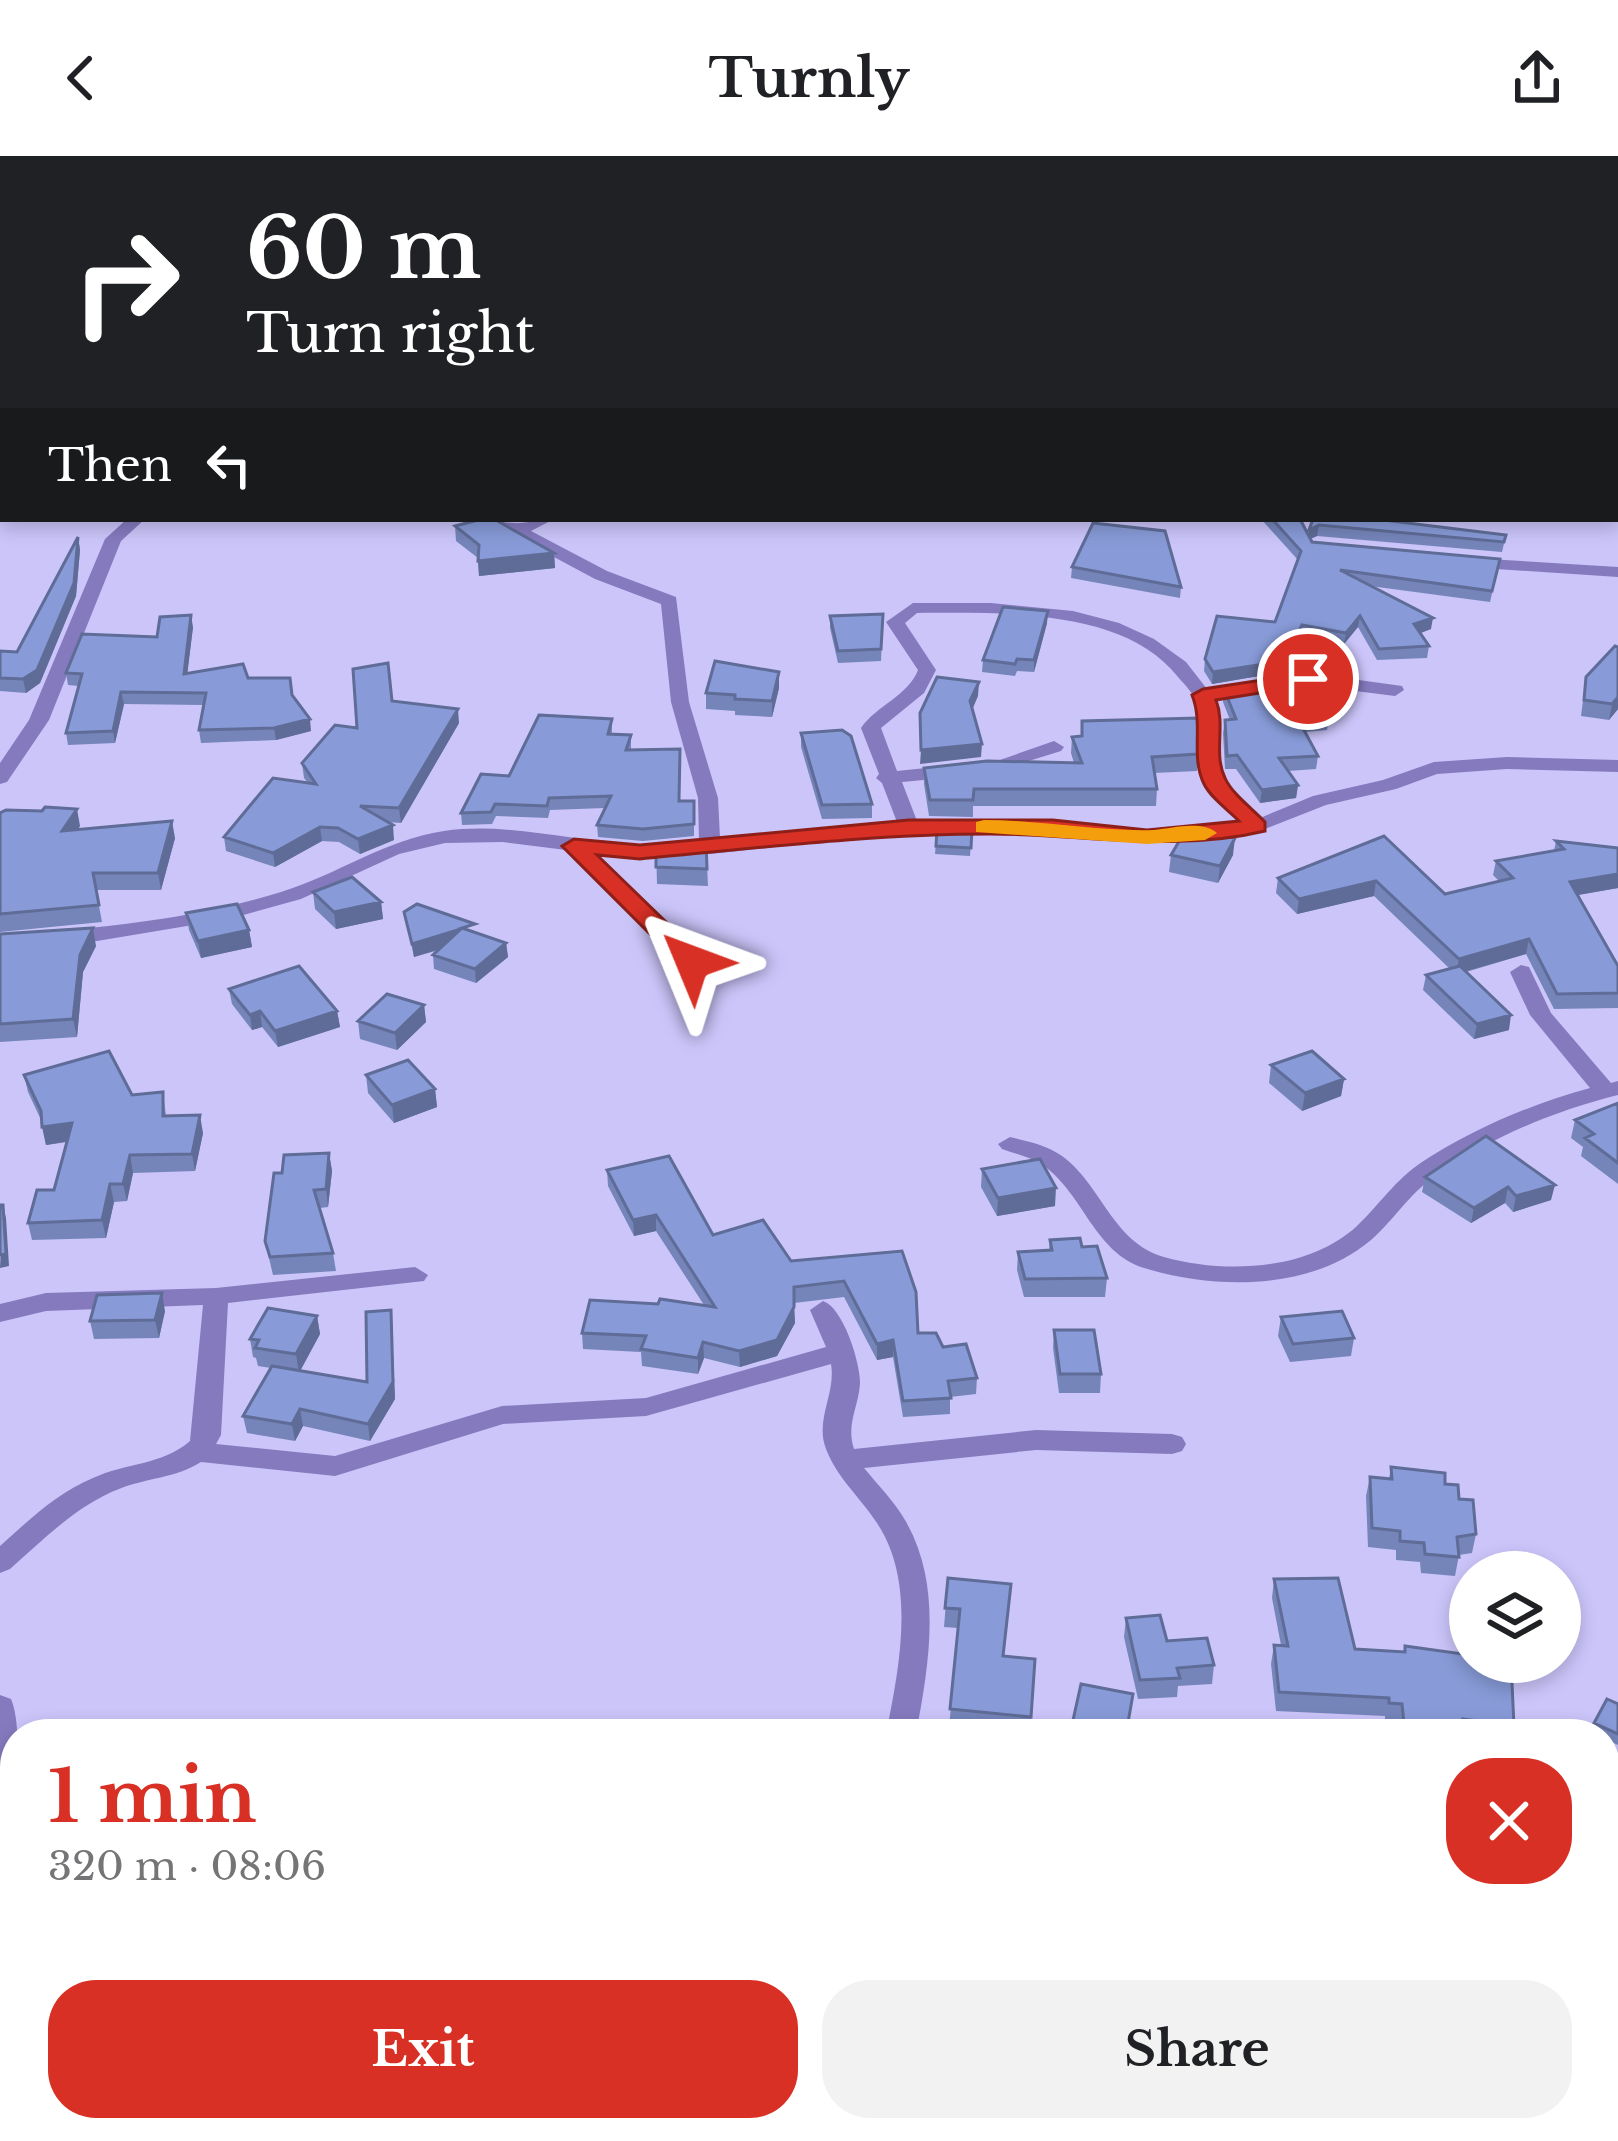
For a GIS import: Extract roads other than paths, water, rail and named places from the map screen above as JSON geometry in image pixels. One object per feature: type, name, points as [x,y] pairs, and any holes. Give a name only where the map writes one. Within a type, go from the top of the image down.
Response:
[{"type":"street","points":[[0,778],[39,720],[113,539],[133,522]]},
{"type":"street","points":[[489,522],[517,530],[601,575],[665,596],[674,605],[680,702],[708,798],[710,848]]},
{"type":"street","points":[[517,530],[538,522]]},
{"type":"street","points":[[1449,560],[1618,572]]},
{"type":"street","points":[[909,827],[886,778],[871,728],[877,716],[918,694],[926,670],[895,622],[913,608],[1075,615],[1135,638],[1170,662],[1203,695],[1213,719],[1209,762],[1216,784],[1257,826]]},
{"type":"street","points":[[1203,695],[1308,679],[1395,690]]},
{"type":"street","points":[[886,778],[1011,764],[1054,747]]},
{"type":"street","points":[[0,941],[97,935],[230,913],[294,895],[392,850],[445,837],[503,836],[640,852],[909,827],[1053,827],[1147,837],[1257,826],[1320,800],[1388,785],[1434,768],[1507,763],[1618,766]]},
{"type":"street","points":[[574,846],[692,962]]},
{"type":"street","points":[[1010,1144],[1055,1162],[1115,1240],[1143,1259],[1206,1273],[1270,1271],[1324,1260],[1360,1236],[1406,1186],[1452,1154],[1611,1090],[1541,1015],[1521,972]]},
{"type":"street","points":[[0,1313],[46,1302],[216,1297],[415,1275]]},
{"type":"street","points":[[200,1452],[207,1435],[216,1297]]},
{"type":"street","points":[[823,1310],[841,1352],[847,1384],[835,1431],[844,1460],[893,1526],[906,1553],[916,1613],[903,1719]]},
{"type":"street","points":[[0,1562],[72,1501],[110,1482],[180,1463],[200,1452],[335,1466],[502,1415],[661,1405],[841,1352]]},
{"type":"street","points":[[844,1460],[1036,1440],[1172,1444]]},
{"type":"street","points":[[0,1707],[0,1777]]}]
